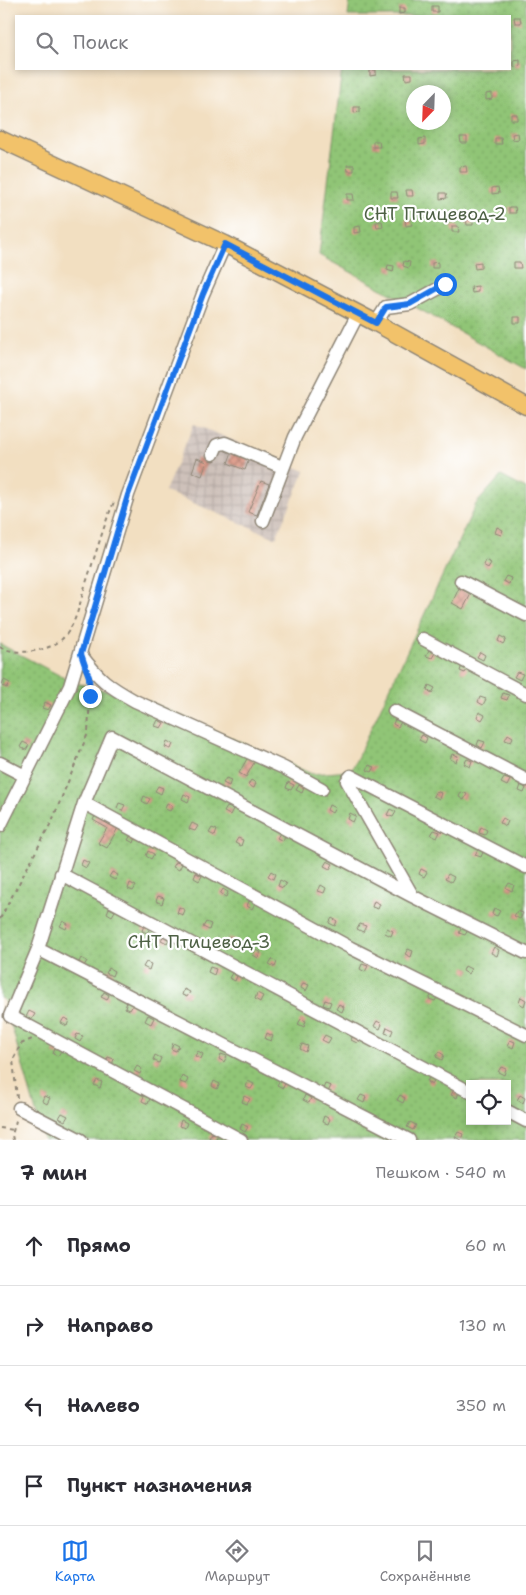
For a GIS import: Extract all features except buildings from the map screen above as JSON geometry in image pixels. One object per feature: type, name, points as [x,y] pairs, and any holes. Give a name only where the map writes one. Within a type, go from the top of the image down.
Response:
[{"type":"main road","points":[[0,139],[225,244],[330,298],[526,406]]},
{"type":"lane","points":[[0,826],[70,686],[128,495],[203,294],[225,244]]},
{"type":"lane","points":[[376,323],[386,307],[410,304],[445,284]]},
{"type":"lane","points":[[263,521],[295,437],[358,314]]},
{"type":"lane","points":[[213,454],[217,445],[225,443],[282,467]]},
{"type":"lane","points":[[461,581],[526,615]]},
{"type":"lane","points":[[423,639],[526,694]]},
{"type":"lane","points":[[81,654],[97,676],[121,693],[284,768],[322,789]]},
{"type":"lane","points":[[394,711],[526,780]]},
{"type":"lane","points":[[241,1140],[10,1016],[38,950],[84,804],[112,737],[412,896],[526,953]]},
{"type":"lane","points":[[0,763],[25,776]]},
{"type":"lane","points":[[412,896],[347,780],[351,776],[526,867]]},
{"type":"lane","points":[[84,804],[351,948],[526,1035]]},
{"type":"lane","points":[[61,874],[466,1090]]},
{"type":"lane","points":[[38,950],[409,1140]]},
{"type":"lane","points":[[18,1108],[81,1140]]},
{"type":"lane","points":[[511,1113],[526,1121]]},
{"type":"path","points":[[0,647],[6,650],[26,652],[47,647],[62,638],[73,622],[114,502],[120,496],[128,495]]},
{"type":"path","points":[[0,919],[52,821],[88,734],[89,677]]},
{"type":"path","points":[[13,1140],[18,1108],[13,1060],[21,1044],[44,1034]]},
{"type":"path","points":[[0,1128],[14,1130]]},
{"type":"shaded area","points":[[194,424],[305,471],[276,538],[165,491]]},
{"type":"green space","name":"СНТ Птицевод-2","points":[[350,0],[526,0],[526,369],[319,255],[342,70],[511,70],[511,15],[348,15]]},
{"type":"green space","name":"СНТ Птицевод-3","points":[[501,476],[526,489],[526,1140],[44,1140],[4,1000],[0,998],[0,644],[72,682],[150,702],[312,774],[351,771],[476,504]]},
{"type":"route","points":[[90,696],[89,677],[81,654],[128,495],[176,363],[225,244],[376,323],[386,307],[410,304],[445,284]]}]
